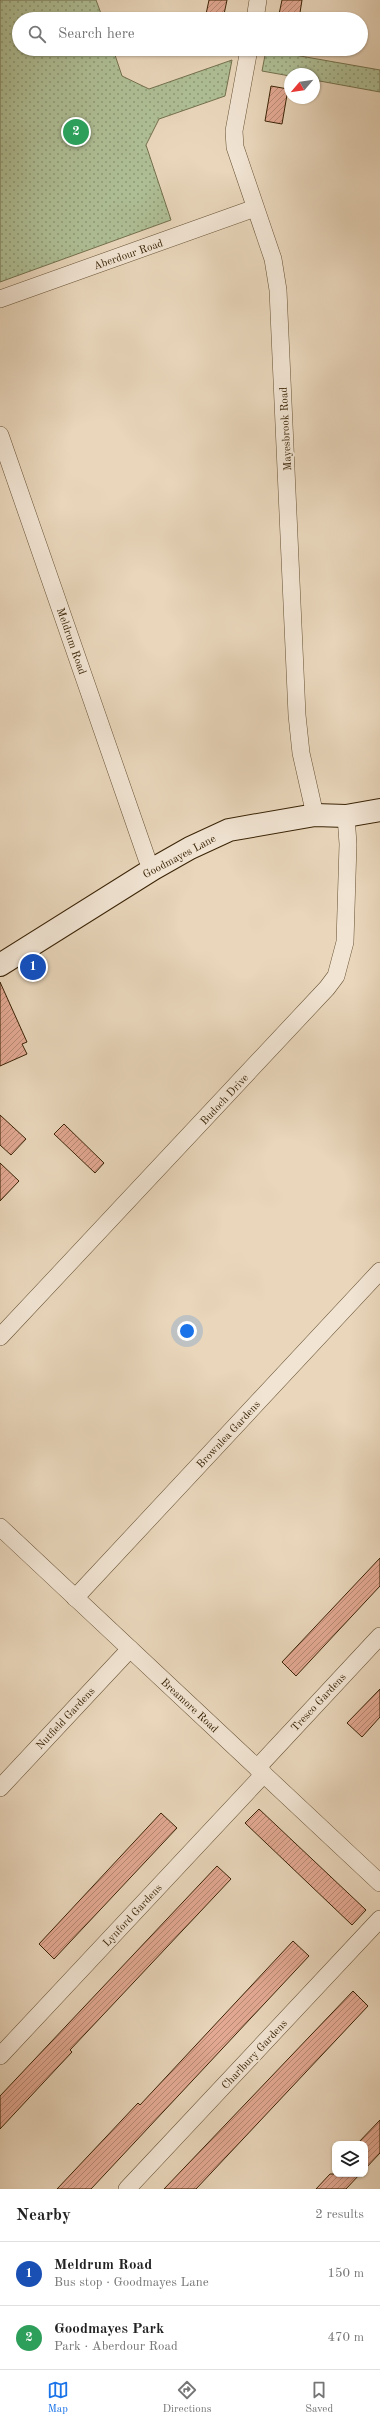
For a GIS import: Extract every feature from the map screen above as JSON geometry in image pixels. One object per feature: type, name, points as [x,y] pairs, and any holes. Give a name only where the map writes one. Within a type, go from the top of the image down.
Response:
[{"type":"main road","name":"Goodmayes Lane","points":[[0,965],[153,869],[190,848],[229,830],[315,815],[346,816],[380,810]]},
{"type":"street","points":[[256,12],[258,0]]},
{"type":"street","name":"Mayesbrook Road","points":[[248,56],[234,131],[235,147],[274,259],[278,290],[290,520],[297,715],[301,753],[315,815]]},
{"type":"street","name":"Aberdour Road","points":[[0,299],[255,208]]},
{"type":"street","name":"Meldrum Road","points":[[0,435],[147,859],[153,869]]},
{"type":"street","name":"Budoch Drive","points":[[0,1337],[316,1000],[336,976],[345,942],[348,844],[346,816]]},
{"type":"street","name":"Brownlea Gardens","points":[[75,1598],[380,1271]]},
{"type":"street","name":"Breamore Road","points":[[0,1527],[380,1883]]},
{"type":"street","name":"Tresco Gardens","points":[[260,1771],[380,1636]]},
{"type":"street","name":"Nutfield Gardens","points":[[0,1788],[130,1649]]},
{"type":"street","name":"Lynford Gardens","points":[[0,2056],[260,1771]]},
{"type":"street","name":"Charlbury Gardens","points":[[127,2189],[380,1919]]},
{"type":"green space","points":[[0,0],[96,0],[100,12],[12,12],[12,56],[115,56],[122,76],[149,89],[232,60],[225,96],[159,119],[146,145],[171,220],[0,282]]},
{"type":"green space","points":[[265,56],[300,56],[380,70],[380,92],[320,81],[320,68],[284,68],[284,75],[262,71]]},
{"type":"building","points":[[209,0],[227,0],[224,12],[206,12]]},
{"type":"building","points":[[282,0],[302,0],[300,12],[279,12]]},
{"type":"building","points":[[271,86],[284,88],[284,104],[285,104],[282,124],[265,121]]},
{"type":"building","points":[[0,982],[27,1042],[22,1044],[27,1054],[0,1066]]},
{"type":"building","points":[[0,1115],[26,1139],[11,1155],[0,1145]]},
{"type":"building","points":[[64,1124],[104,1163],[95,1173],[54,1134]]},
{"type":"building","points":[[0,1163],[19,1181],[0,1201]]},
{"type":"building","points":[[380,1558],[380,1586],[296,1676],[282,1662]]},
{"type":"building","points":[[380,1689],[380,1717],[362,1737],[347,1723]]},
{"type":"building","points":[[259,1809],[366,1910],[352,1925],[245,1823]]},
{"type":"building","points":[[161,1813],[177,1828],[54,1959],[39,1944]]},
{"type":"building","points":[[217,1866],[231,1879],[70,2050],[72,2052],[0,2129],[0,2096]]},
{"type":"building","points":[[293,1941],[309,1956],[91,2189],[57,2189],[138,2103],[140,2105]]},
{"type":"building","points":[[353,1991],[368,2006],[196,2189],[164,2189]]},
{"type":"building","points":[[380,2120],[380,2153],[368,2166],[368,2141],[360,2141]]},
{"type":"building","points":[[330,2174],[332,2174],[332,2177],[357,2177],[346,2189],[316,2189]]},
{"type":"place","name":"Goodmayes Park","points":[[76,132]]},
{"type":"place","name":"Meldrum Road","points":[[33,967]]}]
